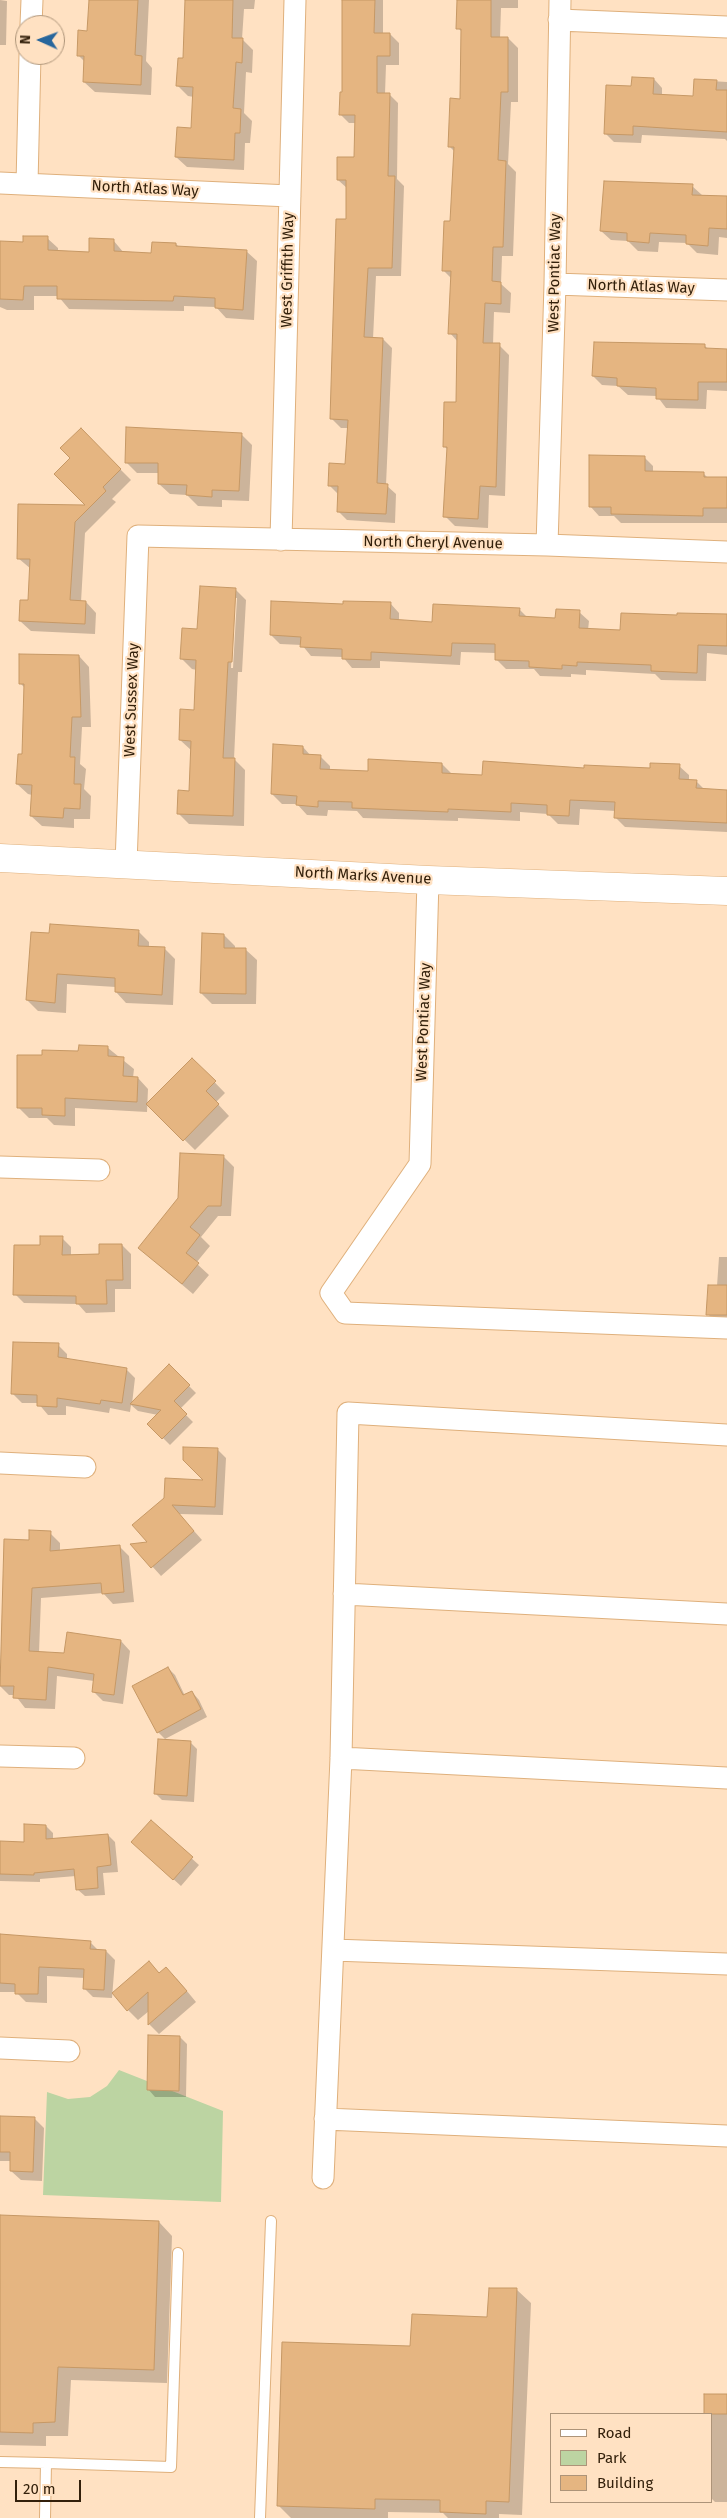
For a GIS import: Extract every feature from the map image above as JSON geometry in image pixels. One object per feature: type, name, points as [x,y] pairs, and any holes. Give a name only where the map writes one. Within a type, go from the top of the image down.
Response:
[{"type":"main road","name":"North Marks Avenue","points":[[0,858],[428,880],[727,891]]},
{"type":"street","points":[[31,15],[32,0]]},
{"type":"street","name":"West Griffith Way","points":[[282,540],[295,0]]},
{"type":"street","points":[[559,10],[727,27]]},
{"type":"street","name":"West Pontiac Way","points":[[547,545],[555,284],[559,10]]},
{"type":"street","points":[[27,184],[30,65]]},
{"type":"street","name":"North Atlas Way","points":[[0,183],[290,196]]},
{"type":"street","name":"North Atlas Way","points":[[555,284],[727,290]]},
{"type":"street","name":"North Cheryl Avenue","points":[[138,536],[547,545],[727,552]]},
{"type":"street","name":"West Sussex Way","points":[[126,864],[138,536]]},
{"type":"street","name":"West Pontiac Way","points":[[428,880],[420,1164],[331,1293],[345,1314],[727,1328]]},
{"type":"street","points":[[0,1167],[100,1170]]},
{"type":"street","points":[[323,2178],[340,1758],[348,1412],[727,1435]]},
{"type":"street","points":[[0,1464],[85,1467]]},
{"type":"street","points":[[344,1594],[727,1614]]},
{"type":"street","points":[[0,1756],[74,1758]]},
{"type":"street","points":[[340,1758],[727,1778]]},
{"type":"street","points":[[333,1950],[727,1964]]},
{"type":"street","points":[[0,2048],[69,2051]]},
{"type":"street","points":[[325,2119],[727,2136]]},
{"type":"lane","points":[[260,2518],[271,2221]]},
{"type":"lane","points":[[0,2462],[171,2467],[178,2253]]},
{"type":"lane","points":[[45,2518],[46,2463]]},
{"type":"green space","points":[[119,2070],[223,2111],[221,2202],[43,2195],[47,2092],[68,2099],[90,2097],[107,2086]]},
{"type":"building","points":[[89,0],[138,0],[135,55],[142,56],[141,85],[83,82],[84,56],[77,56],[78,30],[87,31]]},
{"type":"building","points":[[185,0],[233,0],[232,38],[243,38],[242,63],[236,62],[233,108],[241,109],[240,133],[235,133],[234,160],[175,157],[177,127],[191,128],[193,87],[176,86],[178,58],[183,58]]},
{"type":"building","points":[[342,0],[375,0],[374,33],[390,33],[390,56],[377,56],[377,93],[390,93],[388,176],[395,176],[392,268],[368,268],[364,337],[383,338],[377,483],[388,484],[386,514],[337,512],[338,486],[328,486],[329,463],[345,464],[348,420],[330,419],[336,219],[346,219],[346,180],[337,180],[337,157],[354,157],[355,115],[339,115],[340,92],[342,92]]},
{"type":"building","points":[[457,0],[491,0],[491,37],[508,37],[508,92],[501,92],[498,160],[506,161],[503,247],[493,247],[492,281],[501,282],[501,304],[485,303],[483,343],[500,343],[496,487],[480,486],[478,519],[443,517],[447,447],[443,447],[444,402],[456,402],[457,334],[448,334],[451,271],[442,271],[444,221],[450,221],[454,147],[448,147],[450,98],[460,99],[461,29],[456,29]]},
{"type":"building","points":[[632,77],[654,78],[653,94],[693,96],[694,79],[717,80],[716,90],[727,90],[727,132],[633,126],[633,135],[604,134],[606,85],[631,86]]},
{"type":"building","points":[[604,181],[693,184],[692,195],[727,196],[727,229],[709,228],[708,246],[686,244],[686,235],[650,233],[649,243],[627,241],[627,233],[600,231]]},
{"type":"building","points":[[23,236],[48,236],[48,250],[89,252],[89,238],[114,239],[114,251],[151,253],[152,242],[176,243],[176,246],[247,250],[243,310],[215,308],[215,298],[174,296],[173,301],[57,299],[57,286],[24,286],[23,300],[0,299],[0,241],[23,242]]},
{"type":"building","points":[[594,342],[705,344],[705,348],[727,349],[727,382],[698,382],[698,400],[656,399],[656,388],[617,386],[617,378],[592,376]]},
{"type":"building","points":[[126,427],[242,433],[239,491],[212,490],[212,497],[186,495],[187,485],[158,484],[158,463],[125,463]]},
{"type":"building","points":[[81,428],[121,469],[103,487],[106,491],[75,522],[70,600],[86,601],[85,624],[19,621],[20,600],[28,600],[30,559],[17,559],[18,504],[85,505],[54,474],[70,458],[60,448]]},
{"type":"building","points":[[589,455],[645,456],[645,471],[704,472],[704,477],[727,477],[727,508],[703,508],[703,516],[611,514],[611,507],[589,507]]},
{"type":"building","points":[[200,586],[236,588],[232,662],[228,662],[223,758],[235,758],[233,816],[177,814],[178,790],[189,791],[191,741],[179,740],[180,709],[194,710],[196,660],[180,659],[182,628],[197,629]]},
{"type":"building","points":[[271,601],[343,604],[343,601],[391,602],[390,619],[432,622],[433,604],[520,608],[519,616],[555,618],[556,609],[580,610],[579,628],[620,630],[621,613],[727,614],[727,646],[698,645],[697,673],[651,671],[651,665],[577,662],[577,666],[562,665],[562,669],[529,667],[529,661],[495,660],[495,644],[452,643],[451,656],[371,652],[371,660],[342,659],[342,649],[300,647],[301,637],[270,635]]},
{"type":"building","points":[[19,654],[79,655],[81,717],[72,717],[70,757],[75,757],[74,784],[81,784],[80,809],[64,808],[63,818],[30,816],[32,785],[16,784],[18,754],[22,754],[24,684],[19,684]]},
{"type":"building","points":[[273,744],[303,746],[303,754],[321,755],[320,769],[368,771],[368,759],[442,763],[442,773],[482,775],[483,761],[584,768],[584,765],[650,768],[650,763],[680,764],[679,779],[697,780],[696,788],[727,790],[727,823],[614,818],[615,802],[570,800],[569,816],[547,815],[547,805],[511,803],[511,812],[448,809],[448,812],[352,808],[352,802],[318,801],[318,807],[296,805],[297,796],[271,794]]},
{"type":"building","points":[[50,924],[139,930],[138,946],[165,947],[162,995],[115,992],[115,978],[57,974],[55,1003],[26,1000],[31,932],[49,933]]},
{"type":"building","points":[[202,933],[224,934],[224,948],[246,948],[246,994],[200,993]]},
{"type":"building","points":[[79,1045],[108,1046],[108,1056],[124,1057],[123,1076],[138,1077],[137,1102],[65,1098],[65,1116],[42,1115],[42,1108],[17,1108],[17,1055],[42,1055],[42,1050],[78,1051]]},
{"type":"building","points":[[192,1058],[216,1081],[206,1091],[219,1104],[183,1141],[146,1104]]},
{"type":"building","points":[[180,1153],[224,1155],[221,1206],[208,1206],[190,1227],[200,1235],[186,1253],[199,1263],[182,1284],[138,1248],[178,1198]]},
{"type":"building","points":[[40,1236],[63,1236],[62,1255],[99,1254],[99,1244],[122,1244],[123,1280],[106,1280],[107,1304],[76,1304],[76,1296],[13,1295],[14,1245],[40,1245]]},
{"type":"building","points":[[708,1285],[727,1285],[727,1315],[706,1315]]},
{"type":"building","points":[[13,1342],[59,1343],[58,1357],[127,1368],[122,1403],[101,1400],[100,1404],[57,1398],[57,1407],[37,1406],[37,1395],[11,1394]]},
{"type":"building","points":[[169,1364],[190,1385],[174,1401],[187,1414],[162,1439],[147,1424],[161,1410],[130,1404]]},
{"type":"building","points":[[183,1447],[218,1448],[215,1507],[172,1505],[194,1531],[151,1568],[130,1544],[147,1542],[132,1525],[164,1498],[165,1478],[203,1480],[183,1460]]},
{"type":"building","points":[[29,1530],[51,1531],[50,1551],[120,1545],[124,1592],[102,1594],[101,1583],[32,1588],[29,1651],[64,1653],[67,1632],[121,1640],[114,1695],[92,1692],[94,1674],[48,1667],[46,1700],[13,1698],[14,1686],[0,1686],[4,1539],[29,1540]]},
{"type":"building","points":[[168,1667],[183,1695],[192,1691],[201,1709],[157,1733],[132,1686]]},
{"type":"building","points":[[158,1739],[191,1741],[187,1796],[154,1794]]},
{"type":"building","points":[[151,1820],[193,1857],[173,1880],[131,1842]]},
{"type":"building","points":[[24,1824],[46,1825],[46,1839],[108,1834],[111,1865],[97,1867],[98,1888],[76,1890],[74,1869],[34,1873],[34,1875],[0,1874],[0,1841],[24,1842]]},
{"type":"building","points":[[0,1934],[91,1941],[90,1949],[106,1950],[104,1990],[83,1989],[84,1969],[39,1967],[38,1994],[15,1994],[15,1984],[0,1983]]},
{"type":"building","points":[[149,1961],[159,1973],[166,1967],[187,1991],[148,2025],[148,1992],[127,2011],[112,1993]]},
{"type":"building","points":[[148,2035],[180,2036],[179,2091],[147,2090]]},
{"type":"building","points":[[0,2116],[35,2117],[33,2172],[10,2171],[10,2152],[0,2152]]},
{"type":"building","points":[[0,2215],[159,2221],[154,2370],[58,2367],[55,2422],[33,2423],[33,2433],[0,2432]]},
{"type":"building","points":[[489,2288],[517,2288],[509,2502],[486,2501],[486,2514],[440,2512],[440,2500],[375,2499],[375,2509],[277,2506],[282,2342],[410,2346],[412,2314],[487,2317]]},
{"type":"building","points":[[704,2394],[727,2394],[727,2414],[704,2413]]}]
